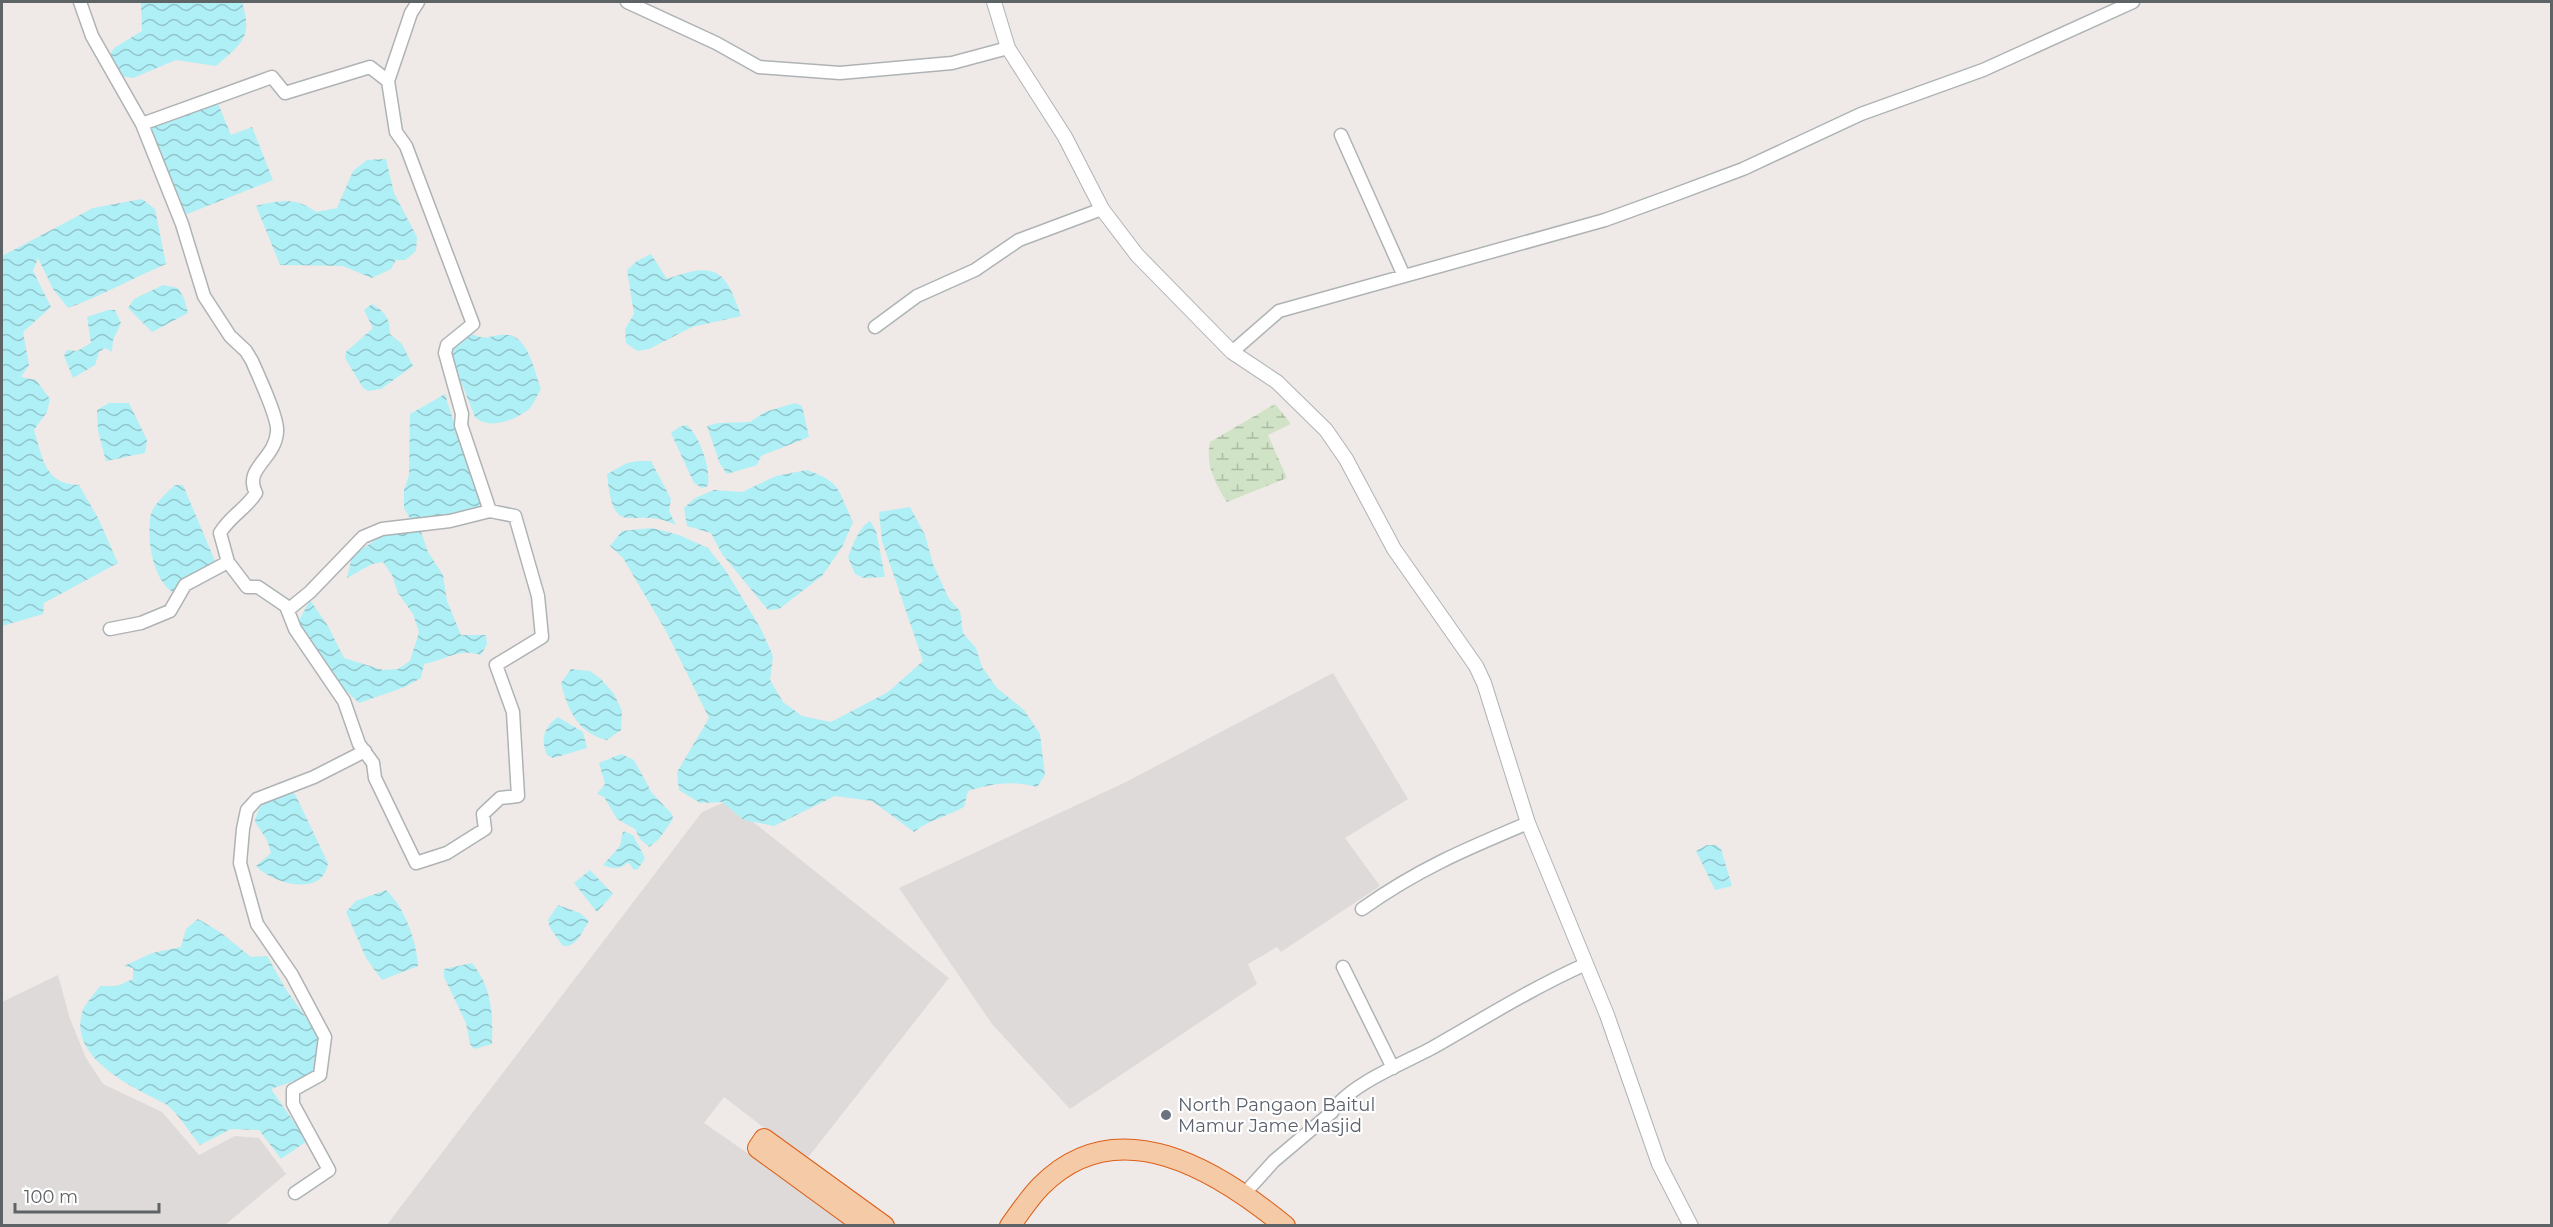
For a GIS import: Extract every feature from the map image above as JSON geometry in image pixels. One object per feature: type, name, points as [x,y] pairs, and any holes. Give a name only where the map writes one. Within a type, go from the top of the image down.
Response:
[{"type":"highway","points":[[865,1226],[758,1148],[764,1138],[884,1226]]},
{"type":"highway","points":[[1002,1226],[1044,1175],[1099,1149],[1119,1146],[1158,1148],[1196,1161],[1217,1177],[1245,1193],[1285,1226]]},
{"type":"highway","points":[[1010,1226],[1042,1185],[1071,1161]]},
{"type":"street","points":[[80,2],[92,36],[142,124],[182,224],[204,296],[230,336],[246,351],[252,361],[278,429],[268,458],[252,474],[251,483],[256,493],[251,501],[230,517],[220,533],[228,562],[248,587],[258,587],[286,606],[296,629],[344,701],[359,744],[373,764],[375,778],[416,863],[447,853],[485,829],[483,814],[500,798],[518,796],[513,712],[496,664],[542,637],[538,596],[514,516],[489,511],[450,521],[382,529],[363,537],[310,592],[288,610]]},
{"type":"street","points":[[418,2],[411,13],[388,81],[396,132],[406,146],[472,324],[447,345],[445,353],[462,414],[461,425],[489,511]]},
{"type":"street","points":[[627,2],[716,43],[759,67],[840,73],[951,63],[1008,48]]},
{"type":"street","points":[[994,2],[1008,48],[1065,137],[1102,209],[1137,255],[1232,352],[1277,382],[1326,430],[1346,459],[1394,549],[1476,666],[1484,682],[1528,823],[1586,964],[1659,1164],[1690,1226]]},
{"type":"street","points":[[1232,352],[1280,311],[1605,219],[1671,196],[1743,169],[1861,114],[1983,70],[2133,2]]},
{"type":"street","points":[[142,124],[272,77],[285,93],[370,67],[388,81]]},
{"type":"street","points":[[1341,135],[1404,276]]},
{"type":"street","points":[[875,327],[916,296],[975,270],[1019,240],[1102,209]]},
{"type":"street","points":[[110,629],[141,623],[170,610],[185,585],[228,562]]},
{"type":"street","points":[[295,1193],[329,1170],[293,1104],[293,1090],[320,1075],[325,1037],[292,975],[257,924],[240,863],[243,829],[247,810],[257,799],[314,777],[365,751]]},
{"type":"street","points":[[1362,909],[1399,882],[1440,859],[1528,823]]},
{"type":"street","points":[[1245,1193],[1274,1161],[1332,1112],[1337,1103],[1534,987],[1586,964]]},
{"type":"street","points":[[1343,967],[1393,1068]]},
{"type":"shaded area","points":[[1333,673],[1408,799],[1345,838],[1380,886],[1281,952],[1277,947],[1248,964],[1257,984],[1070,1109],[992,1024],[899,888],[1126,782]]},
{"type":"shaded area","points":[[727,801],[949,978],[806,1160],[724,1097],[704,1123],[817,1201],[847,1225],[386,1226],[702,812]]},
{"type":"shaded area","points":[[58,975],[70,1019],[86,1058],[103,1084],[162,1112],[199,1155],[235,1136],[259,1138],[286,1174],[225,1225],[2,1225],[2,1002]]},
{"type":"green space","points":[[1275,404],[1291,424],[1268,435],[1287,478],[1227,502],[1215,481],[1210,466],[1210,442]]},
{"type":"water","points":[[141,2],[242,2],[246,24],[243,39],[216,66],[176,60],[133,78],[119,76],[108,58],[114,48],[142,31]]},
{"type":"water","points":[[217,101],[231,135],[252,127],[273,180],[182,216],[147,128]]},
{"type":"water","points":[[386,159],[394,193],[417,237],[416,251],[405,260],[396,260],[391,269],[372,278],[343,266],[280,265],[256,206],[288,201],[302,204],[316,212],[337,208],[353,171],[367,160]]},
{"type":"water","points":[[142,199],[155,209],[166,264],[68,308],[53,289],[38,258],[33,271],[51,307],[23,332],[29,365],[21,377],[36,380],[50,399],[47,412],[34,430],[43,459],[52,475],[58,480],[79,485],[98,518],[118,563],[44,603],[43,614],[2,626],[2,256],[93,208]]},
{"type":"water","points":[[651,254],[667,279],[697,271],[716,273],[729,288],[741,316],[692,327],[649,349],[637,351],[626,343],[625,329],[634,314],[627,270],[637,261]]},
{"type":"water","points":[[163,285],[178,288],[184,298],[188,313],[152,332],[128,308],[134,299]]},
{"type":"water","points":[[372,304],[386,316],[390,334],[402,344],[413,366],[381,389],[368,391],[363,388],[345,358],[346,352],[373,328],[364,310]]},
{"type":"water","points":[[115,310],[121,323],[113,340],[112,352],[105,348],[99,352],[95,365],[73,378],[64,356],[67,350],[77,351],[91,343],[87,317]]},
{"type":"water","points":[[471,334],[483,337],[508,335],[521,342],[530,357],[541,389],[528,410],[515,418],[494,423],[487,423],[475,417],[452,359],[451,349]]},
{"type":"water","points":[[445,394],[469,471],[482,488],[480,510],[412,522],[404,508],[404,490],[409,475],[410,414]]},
{"type":"water","points":[[109,403],[129,403],[147,440],[145,453],[106,461],[98,431],[97,410]]},
{"type":"water","points":[[795,403],[802,406],[809,437],[761,456],[757,465],[727,474],[720,464],[707,426],[718,423],[750,422],[765,412]]},
{"type":"water","points":[[687,425],[696,437],[706,462],[708,486],[702,488],[694,483],[671,433]]},
{"type":"water","points":[[651,461],[671,499],[669,511],[676,525],[660,519],[627,518],[620,516],[614,509],[607,474],[627,463]]},
{"type":"water","points":[[807,470],[827,479],[838,489],[853,522],[842,547],[822,576],[779,609],[768,610],[722,554],[711,533],[687,526],[684,508],[695,498],[714,490],[742,492],[776,476]]},
{"type":"water","points":[[175,485],[183,485],[215,561],[175,593],[167,587],[156,569],[149,534],[153,510]]},
{"type":"water","points":[[910,507],[925,535],[933,564],[949,599],[960,611],[963,633],[976,648],[982,667],[997,688],[1024,710],[1040,734],[1045,775],[1037,787],[1002,784],[968,791],[964,807],[914,832],[872,801],[835,796],[774,826],[744,820],[722,802],[700,803],[679,790],[677,772],[709,718],[667,633],[623,558],[610,546],[622,531],[652,528],[679,535],[708,548],[726,571],[761,629],[773,656],[770,680],[783,702],[802,716],[831,722],[888,692],[923,661],[882,541],[879,512]]},
{"type":"water","points":[[870,521],[876,531],[885,577],[863,578],[855,574],[848,557],[860,532]]},
{"type":"water","points":[[420,529],[428,552],[443,575],[447,601],[461,635],[486,635],[487,644],[481,655],[458,654],[424,664],[421,678],[405,687],[359,703],[340,685],[297,624],[310,600],[328,626],[344,658],[383,670],[398,669],[410,661],[419,632],[413,614],[398,593],[392,575],[383,562],[372,564],[347,578],[352,556],[390,530]]},
{"type":"water","points":[[571,669],[590,671],[601,679],[614,694],[622,711],[621,730],[607,740],[589,732],[571,711],[561,683]]},
{"type":"water","points":[[558,717],[583,732],[587,748],[553,758],[547,755],[544,744],[545,734],[549,725]]},
{"type":"water","points":[[621,754],[634,760],[652,793],[672,814],[673,819],[659,839],[649,847],[640,839],[635,829],[617,819],[604,797],[597,794],[605,784],[599,763]]},
{"type":"water","points":[[285,790],[295,794],[328,863],[324,874],[317,881],[308,884],[285,882],[274,878],[256,866],[271,853],[267,840],[255,822],[256,816],[265,802]]},
{"type":"water","points":[[623,831],[633,835],[645,858],[638,869],[634,870],[628,862],[616,868],[603,865],[620,846]]},
{"type":"water","points":[[1707,845],[1716,845],[1721,849],[1732,886],[1715,890],[1696,851]]},
{"type":"water","points":[[590,870],[613,894],[597,912],[574,883]]},
{"type":"water","points":[[386,890],[404,915],[415,946],[418,966],[382,980],[366,958],[346,912],[356,901]]},
{"type":"water","points":[[558,905],[580,913],[589,921],[579,938],[568,946],[563,946],[550,928],[548,920]]},
{"type":"water","points":[[198,919],[220,932],[251,957],[267,956],[285,988],[323,1041],[316,1073],[271,1089],[307,1141],[281,1159],[259,1130],[231,1129],[200,1145],[168,1106],[136,1089],[106,1069],[85,1044],[80,1029],[82,1013],[100,986],[117,986],[133,979],[133,968],[124,966],[152,953],[181,947],[186,929]]},
{"type":"water","points":[[472,963],[484,982],[490,1001],[492,1022],[492,1044],[474,1049],[470,1044],[466,1023],[444,977],[444,969]]},
{"type":"place","name":"North Pangaon Baitul Mamur Jame Masjid","points":[[1166,1115]]}]
